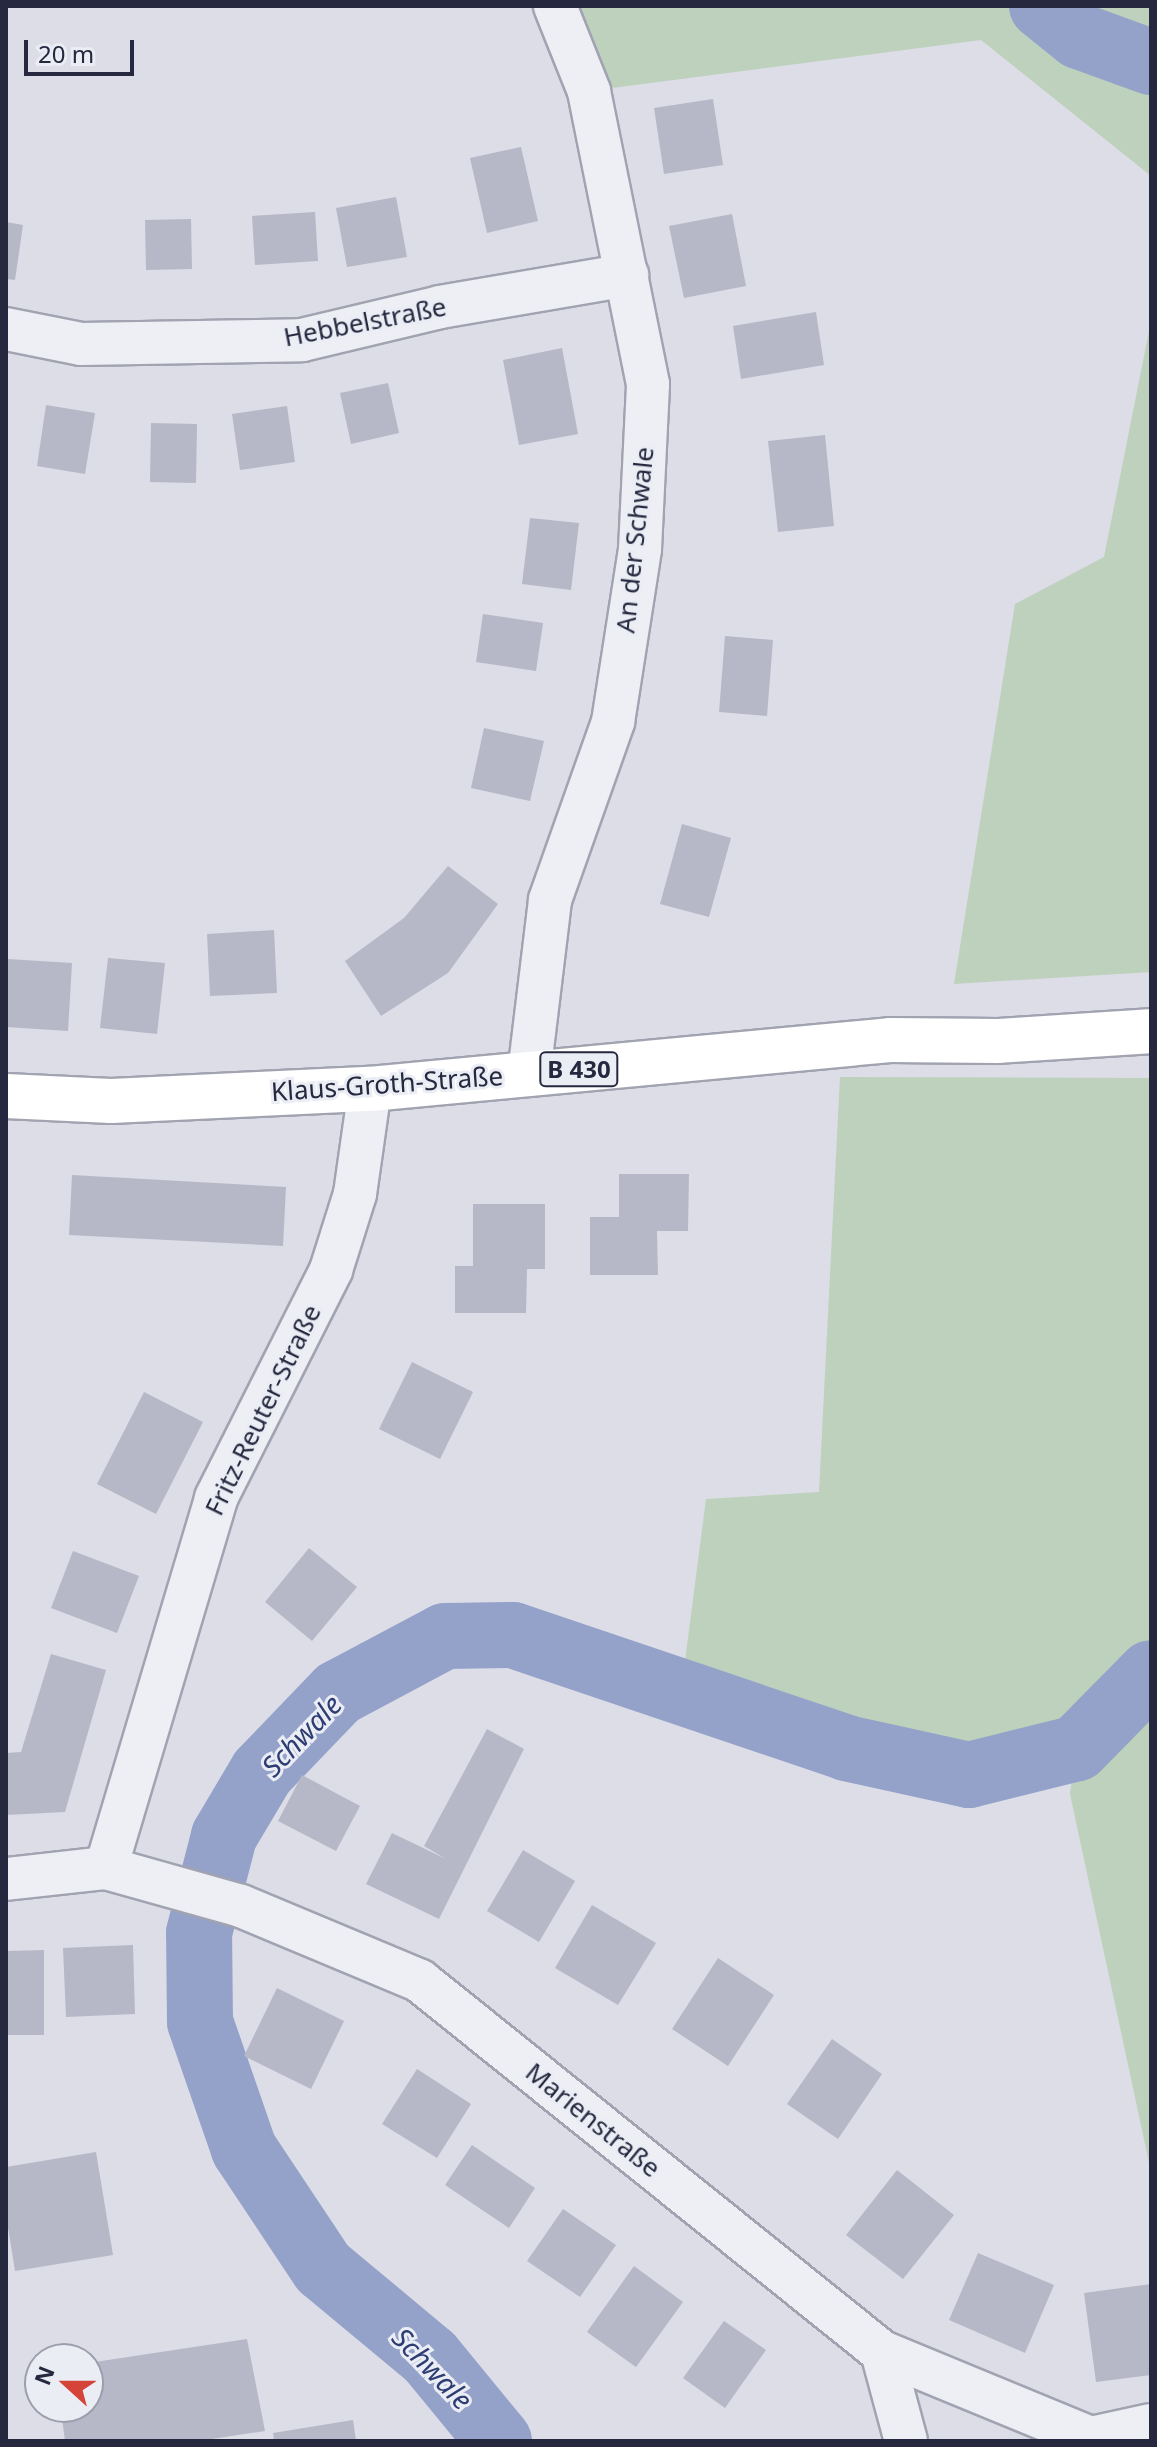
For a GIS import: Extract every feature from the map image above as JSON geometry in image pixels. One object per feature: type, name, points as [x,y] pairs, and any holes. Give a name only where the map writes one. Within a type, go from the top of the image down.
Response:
[{"type":"main road","name":"Klaus-Groth-Straße","points":[[6,1096],[111,1101],[370,1089],[890,1040],[998,1041],[1151,1031]]},
{"type":"street","name":"An der Schwale","points":[[529,1074],[550,900],[613,722],[640,549],[648,384],[589,91],[555,6]]},
{"type":"street","name":"Hebbelstraße","points":[[6,329],[81,344],[302,340],[440,307],[627,275]]},
{"type":"street","name":"Fritz-Reuter-Straße","points":[[106,1868],[216,1498],[331,1270],[355,1194],[370,1089]]},
{"type":"street","name":"Marienstraße","points":[[6,1879],[106,1868],[241,1906],[420,1981],[882,2352],[1089,2439],[1151,2425]]},
{"type":"street","points":[[882,2352],[906,2441]]},
{"type":"green space","points":[[555,6],[1151,6],[1151,176],[981,40],[589,91]]},
{"type":"green space","points":[[1151,321],[1151,972],[954,984],[1015,604],[1104,557]]},
{"type":"green space","points":[[840,1077],[1151,1078],[1151,2172],[1070,1794],[1076,1749],[969,1775],[846,1748],[681,1692],[706,1499],[819,1492]]},
{"type":"building","points":[[713,99],[723,165],[664,174],[654,108]]},
{"type":"building","points":[[521,147],[538,221],[487,233],[470,158]]},
{"type":"building","points":[[396,197],[407,257],[347,267],[336,208]]},
{"type":"building","points":[[315,212],[318,261],[255,265],[252,216]]},
{"type":"building","points":[[732,214],[746,286],[684,298],[669,226]]},
{"type":"building","points":[[191,219],[192,269],[146,270],[145,220]]},
{"type":"building","points":[[6,222],[23,225],[15,280],[6,279]]},
{"type":"building","points":[[816,312],[824,365],[741,379],[733,326]]},
{"type":"building","points":[[562,348],[578,434],[519,445],[503,360]]},
{"type":"building","points":[[388,383],[399,433],[351,444],[340,393]]},
{"type":"building","points":[[46,405],[95,413],[85,474],[37,466]]},
{"type":"building","points":[[287,406],[295,462],[240,470],[232,414]]},
{"type":"building","points":[[151,423],[197,424],[196,483],[150,482]]},
{"type":"building","points":[[825,435],[834,526],[778,532],[768,441]]},
{"type":"building","points":[[530,518],[579,523],[571,590],[522,584]]},
{"type":"building","points":[[483,614],[543,623],[536,671],[476,662]]},
{"type":"building","points":[[725,636],[773,640],[767,716],[719,712]]},
{"type":"building","points":[[484,728],[544,741],[530,801],[471,788]]},
{"type":"building","points":[[682,824],[731,838],[709,917],[660,904]]},
{"type":"building","points":[[448,866],[498,904],[448,973],[381,1016],[345,961],[404,918]]},
{"type":"building","points":[[274,930],[277,993],[210,996],[207,934]]},
{"type":"building","points":[[108,958],[165,963],[157,1034],[100,1028]]},
{"type":"building","points":[[8,959],[72,963],[68,1031],[6,1027]]},
{"type":"building","points":[[619,1174],[689,1174],[688,1231],[657,1231],[658,1275],[590,1275],[590,1217],[619,1217]]},
{"type":"building","points":[[72,1175],[286,1187],[283,1246],[69,1235]]},
{"type":"building","points":[[473,1204],[545,1204],[545,1269],[527,1269],[526,1313],[455,1313],[455,1266],[473,1266]]},
{"type":"building","points":[[412,1362],[473,1392],[440,1459],[379,1429]]},
{"type":"building","points":[[144,1392],[203,1422],[156,1514],[97,1484]]},
{"type":"building","points":[[309,1548],[357,1587],[312,1641],[265,1602]]},
{"type":"building","points":[[73,1551],[139,1576],[117,1633],[51,1608]]},
{"type":"building","points":[[51,1654],[106,1670],[65,1812],[6,1815],[6,1753],[21,1752]]},
{"type":"building","points":[[487,1729],[524,1749],[439,1919],[366,1884],[392,1833],[446,1859],[424,1846]]},
{"type":"building","points":[[302,1775],[360,1806],[336,1851],[278,1821]]},
{"type":"building","points":[[523,1850],[575,1881],[539,1942],[487,1911]]},
{"type":"building","points":[[592,1905],[656,1943],[618,2005],[555,1968]]},
{"type":"building","points":[[133,1945],[135,2014],[66,2017],[63,1948]]},
{"type":"building","points":[[44,1950],[44,2035],[6,2035],[6,1951]]},
{"type":"building","points":[[718,1958],[774,1995],[728,2066],[672,2029]]},
{"type":"building","points":[[277,1988],[344,2021],[311,2089],[244,2056]]},
{"type":"building","points":[[832,2039],[882,2074],[838,2139],[787,2104]]},
{"type":"building","points":[[417,2069],[471,2104],[437,2158],[382,2124]]},
{"type":"building","points":[[472,2145],[535,2188],[509,2228],[445,2185]]},
{"type":"building","points":[[96,2152],[113,2255],[15,2271],[6,2215],[6,2167]]},
{"type":"building","points":[[897,2170],[954,2215],[903,2279],[846,2235]]},
{"type":"building","points":[[563,2209],[616,2245],[580,2297],[527,2261]]},
{"type":"building","points":[[978,2253],[1054,2285],[1025,2353],[949,2320]]},
{"type":"building","points":[[634,2266],[683,2302],[636,2367],[587,2332]]},
{"type":"building","points":[[1151,2284],[1151,2375],[1096,2382],[1084,2293]]},
{"type":"building","points":[[724,2321],[766,2350],[725,2408],[683,2378]]},
{"type":"building","points":[[247,2339],[265,2431],[199,2441],[65,2441],[63,2423],[104,2423],[104,2361]]},
{"type":"building","points":[[353,2420],[356,2441],[274,2441],[273,2433]]},
{"type":"waterway","name":"Schwale","points":[[1042,6],[1079,36],[1151,62]]},
{"type":"waterway","name":"Schwale","points":[[499,2441],[430,2357],[323,2268],[244,2149],[200,2022],[199,1933],[224,1836],[262,1772],[338,1693],[445,1636],[513,1635],[846,1748],[969,1775],[1077,1748],[1151,1673]]}]
